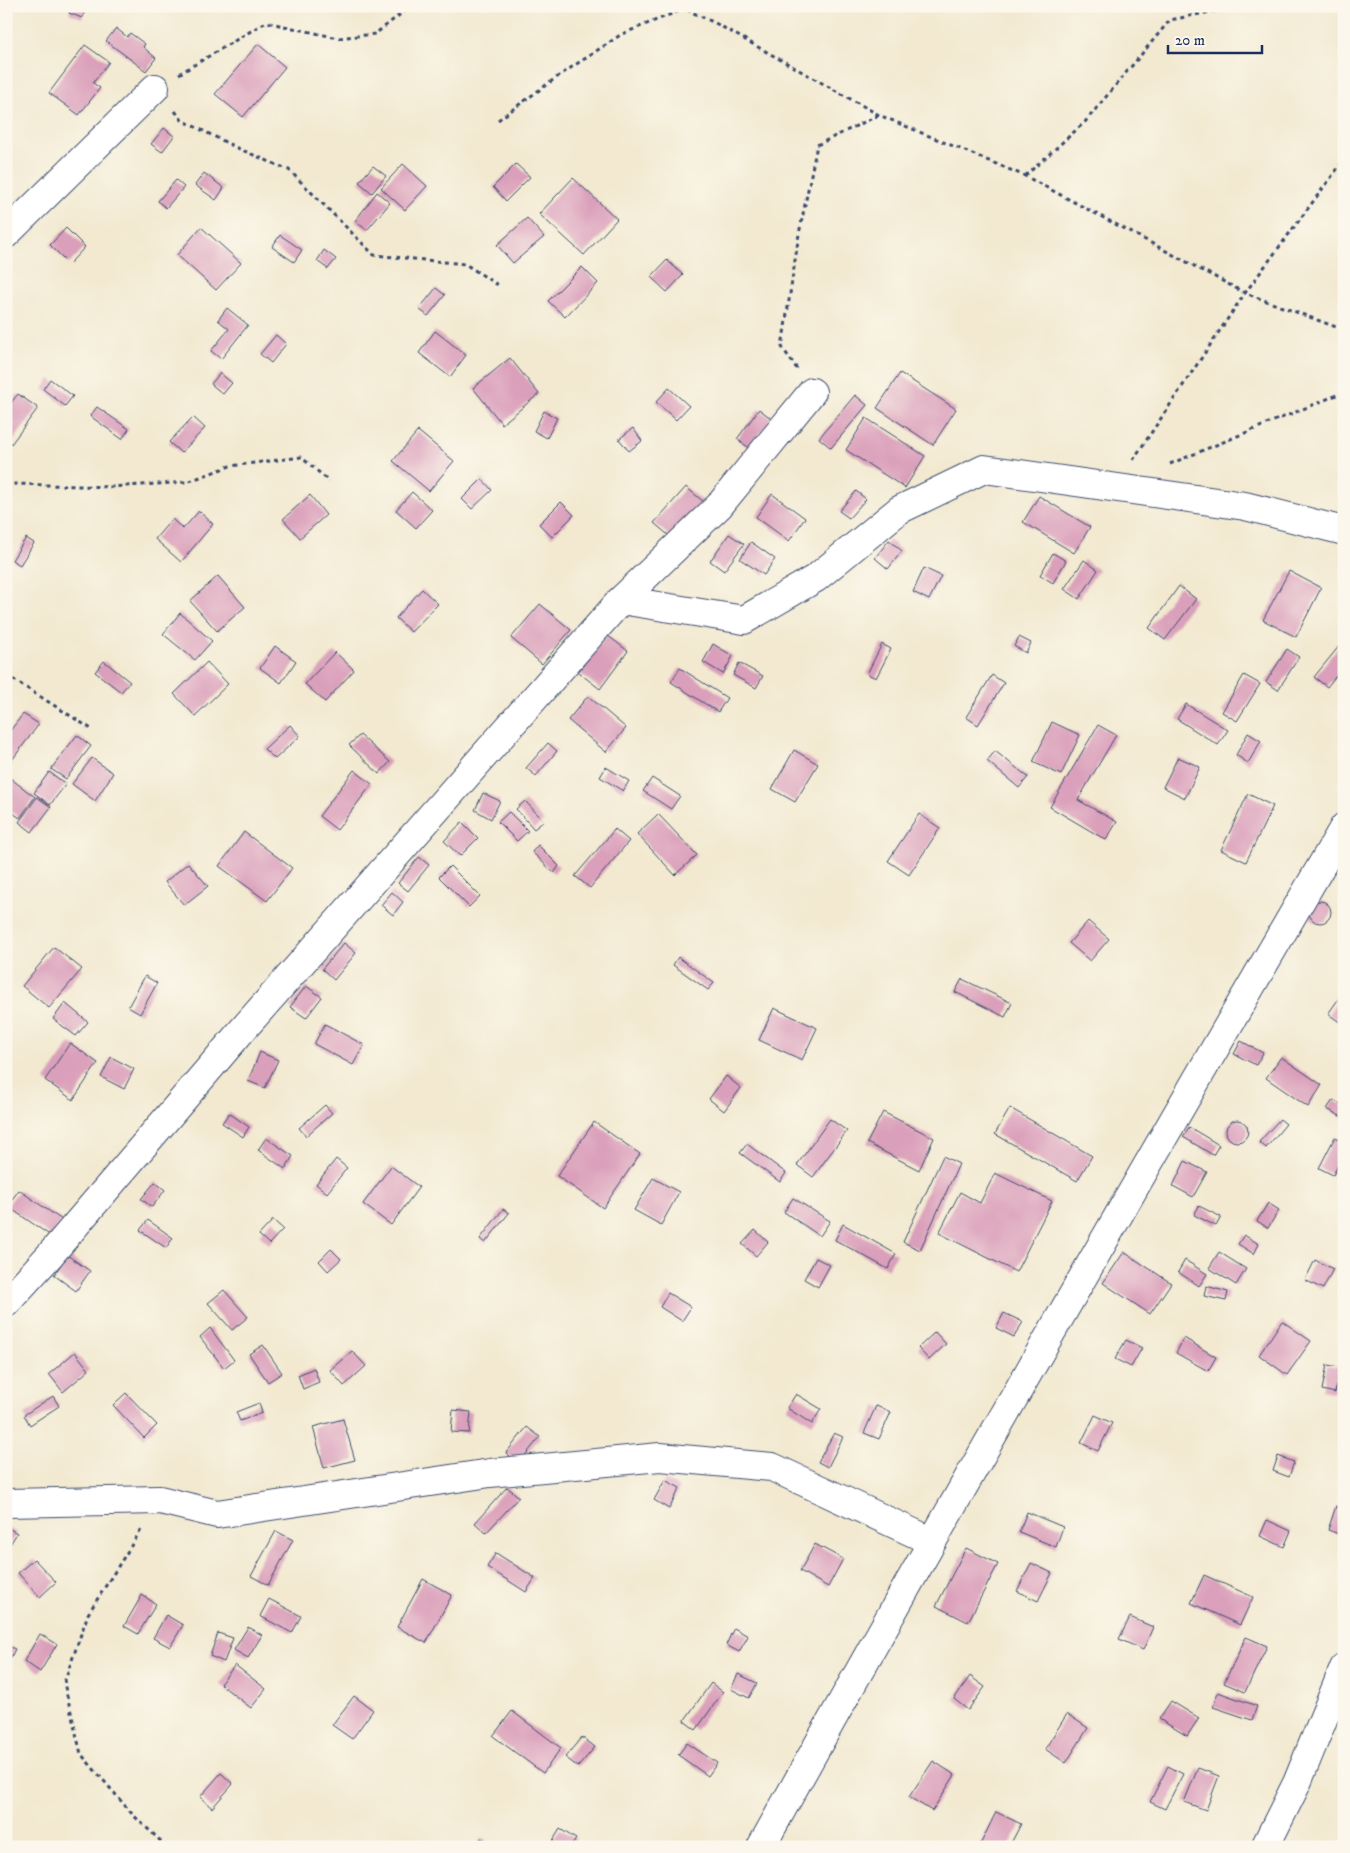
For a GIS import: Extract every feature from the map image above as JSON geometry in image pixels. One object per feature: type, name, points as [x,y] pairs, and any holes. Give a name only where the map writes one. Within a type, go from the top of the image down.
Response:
[{"type":"street","points":[[6,234],[155,88]]},
{"type":"street","points":[[6,1303],[50,1256],[245,1028],[621,600],[719,506],[812,392]]},
{"type":"street","points":[[621,600],[744,620],[816,578],[899,510],[984,469],[1244,506],[1344,531]]},
{"type":"street","points":[[761,1847],[931,1541],[1156,1147],[1344,827]]},
{"type":"street","points":[[6,1503],[160,1500],[217,1514],[490,1473],[660,1457],[772,1467],[931,1541]]},
{"type":"street","points":[[1264,1847],[1297,1783],[1344,1668]]},
{"type":"path","points":[[411,6],[375,34],[338,38],[266,22],[155,88],[182,120],[235,147],[289,170],[374,254],[465,264],[498,285]]},
{"type":"path","points":[[679,6],[717,24],[879,114],[1025,176],[1245,293],[1344,330]]},
{"type":"path","points":[[1025,176],[1084,122],[1170,20],[1240,6]]},
{"type":"path","points":[[498,120],[560,75],[622,34],[684,8]]},
{"type":"path","points":[[812,392],[782,347],[799,234],[817,145],[879,114]]},
{"type":"path","points":[[1114,488],[1245,293],[1344,160]]},
{"type":"path","points":[[1169,465],[1344,392]]},
{"type":"path","points":[[6,488],[14,484],[110,487],[187,482],[230,466],[301,457],[329,482]]},
{"type":"path","points":[[6,674],[93,730]]},
{"type":"path","points":[[160,1500],[88,1614],[64,1682],[81,1754],[133,1815],[167,1847]]},
{"type":"building","points":[[71,6],[87,6],[82,18],[69,13]]},
{"type":"building","points":[[116,28],[127,37],[130,33],[145,44],[143,47],[156,58],[146,71],[106,41]]},
{"type":"building","points":[[258,44],[285,67],[243,117],[215,94]]},
{"type":"building","points":[[85,45],[109,62],[93,83],[100,88],[79,115],[49,93]]},
{"type":"building","points":[[164,128],[174,136],[162,152],[151,144]]},
{"type":"building","points":[[403,164],[427,186],[405,210],[381,188]]},
{"type":"building","points":[[516,164],[530,177],[506,201],[493,187]]},
{"type":"building","points":[[373,166],[386,176],[372,193],[359,182]]},
{"type":"building","points":[[204,173],[224,188],[216,200],[195,185]]},
{"type":"building","points":[[573,178],[617,219],[584,255],[539,214]]},
{"type":"building","points":[[176,180],[184,187],[166,208],[158,201]]},
{"type":"building","points":[[377,192],[390,203],[367,230],[355,221]]},
{"type":"building","points":[[527,218],[544,237],[513,263],[497,245]]},
{"type":"building","points":[[201,227],[241,263],[216,290],[177,255]]},
{"type":"building","points":[[66,228],[85,247],[69,264],[50,245]]},
{"type":"building","points":[[280,235],[302,250],[294,262],[272,247]]},
{"type":"building","points":[[324,250],[336,259],[328,269],[317,261]]},
{"type":"building","points":[[667,260],[683,275],[667,292],[651,277]]},
{"type":"building","points":[[582,267],[598,283],[565,317],[548,301]]},
{"type":"building","points":[[436,288],[445,295],[428,316],[419,309]]},
{"type":"building","points":[[227,308],[248,325],[221,359],[211,351],[229,329],[218,320]]},
{"type":"building","points":[[435,331],[466,355],[450,377],[419,353]]},
{"type":"building","points":[[276,335],[286,344],[271,363],[260,354]]},
{"type":"building","points":[[510,358],[539,394],[502,424],[473,388]]},
{"type":"building","points":[[220,373],[232,383],[223,394],[211,384]]},
{"type":"building","points":[[900,373],[956,409],[933,445],[877,408]]},
{"type":"building","points":[[50,379],[73,396],[65,406],[43,389]]},
{"type":"building","points":[[669,388],[689,406],[676,420],[656,402]]},
{"type":"building","points":[[18,394],[38,408],[11,444],[6,441],[6,409]]},
{"type":"building","points":[[855,395],[867,405],[831,448],[819,438]]},
{"type":"building","points":[[97,407],[129,429],[122,439],[90,416]]},
{"type":"building","points":[[759,409],[772,419],[749,448],[737,439]]},
{"type":"building","points":[[544,411],[557,418],[547,438],[534,431]]},
{"type":"building","points":[[193,417],[205,428],[181,453],[169,442]]},
{"type":"building","points":[[866,418],[925,456],[905,488],[846,450]]},
{"type":"building","points":[[633,428],[642,441],[629,451],[619,439]]},
{"type":"building","points":[[418,431],[454,461],[429,491],[393,461]]},
{"type":"building","points":[[482,479],[492,490],[472,509],[462,499]]},
{"type":"building","points":[[686,487],[705,503],[673,539],[654,523]]},
{"type":"building","points":[[856,491],[866,499],[849,518],[839,511]]},
{"type":"building","points":[[412,492],[432,510],[416,528],[396,510]]},
{"type":"building","points":[[772,494],[805,518],[789,541],[756,517]]},
{"type":"building","points":[[310,495],[326,515],[300,538],[283,519]]},
{"type":"building","points":[[1039,496],[1090,527],[1074,553],[1023,522]]},
{"type":"building","points":[[561,502],[574,515],[552,537],[539,524]]},
{"type":"building","points":[[199,511],[213,524],[181,562],[155,539],[172,519],[183,529]]},
{"type":"building","points":[[729,534],[744,544],[724,571],[710,561]]},
{"type":"building","points":[[26,538],[34,543],[20,565],[12,560]]},
{"type":"building","points":[[889,540],[902,551],[888,569],[875,558]]},
{"type":"building","points":[[751,542],[775,559],[764,575],[740,559]]},
{"type":"building","points":[[1053,553],[1066,561],[1053,583],[1040,575]]},
{"type":"building","points":[[1084,560],[1098,570],[1079,599],[1064,589]]},
{"type":"building","points":[[924,568],[941,576],[929,600],[913,592]]},
{"type":"building","points":[[1289,571],[1321,588],[1296,637],[1263,620]]},
{"type":"building","points":[[218,576],[245,607],[217,631],[190,601]]},
{"type":"building","points":[[1179,586],[1196,599],[1165,640],[1149,628]]},
{"type":"building","points":[[422,589],[438,604],[411,632],[396,618]]},
{"type":"building","points":[[540,604],[571,630],[542,664],[511,638]]},
{"type":"building","points":[[180,613],[212,641],[195,660],[163,634]]},
{"type":"building","points":[[607,635],[628,651],[600,689],[578,672]]},
{"type":"building","points":[[1019,637],[1031,643],[1026,653],[1014,646]]},
{"type":"building","points":[[713,644],[733,656],[723,674],[703,662]]},
{"type":"building","points":[[882,644],[891,649],[876,678],[867,674]]},
{"type":"building","points":[[1340,645],[1344,647],[1344,666],[1327,687],[1314,677]]},
{"type":"building","points":[[275,646],[296,661],[281,683],[260,668]]},
{"type":"building","points":[[1287,649],[1299,657],[1278,690],[1266,682]]},
{"type":"building","points":[[335,652],[354,670],[325,702],[305,684]]},
{"type":"building","points":[[104,661],[130,682],[121,692],[95,672]]},
{"type":"building","points":[[207,662],[228,684],[195,716],[174,694]]},
{"type":"building","points":[[739,663],[763,676],[756,688],[733,675]]},
{"type":"building","points":[[680,668],[727,698],[718,712],[671,682]]},
{"type":"building","points":[[992,675],[1004,683],[978,725],[966,717]]},
{"type":"building","points":[[1244,675],[1260,684],[1237,721],[1222,712]]},
{"type":"building","points":[[588,696],[626,728],[606,752],[568,720]]},
{"type":"building","points":[[1186,704],[1228,730],[1218,745],[1177,719]]},
{"type":"building","points":[[23,714],[39,724],[6,768],[6,736]]},
{"type":"building","points":[[1052,722],[1080,735],[1061,775],[1033,762]]},
{"type":"building","points":[[290,725],[300,736],[275,759],[264,749]]},
{"type":"building","points":[[1098,725],[1116,735],[1078,800],[1117,822],[1106,840],[1050,807]]},
{"type":"building","points":[[1248,733],[1261,741],[1248,763],[1236,755]]},
{"type":"building","points":[[77,735],[91,746],[66,779],[51,769]]},
{"type":"building","points":[[360,735],[390,762],[379,774],[349,745]]},
{"type":"building","points":[[548,743],[557,751],[536,776],[526,768]]},
{"type":"building","points":[[794,750],[818,764],[795,802],[772,789]]},
{"type":"building","points":[[995,751],[1028,777],[1019,788],[987,761]]},
{"type":"building","points":[[1178,757],[1200,767],[1185,798],[1163,787]]},
{"type":"building","points":[[92,758],[113,773],[95,801],[72,784]]},
{"type":"building","points":[[606,767],[629,781],[623,791],[600,777]]},
{"type":"building","points":[[354,770],[372,784],[337,830],[319,816]]},
{"type":"building","points":[[49,772],[66,784],[50,805],[34,793]]},
{"type":"building","points":[[6,775],[35,797],[20,818],[6,808]]},
{"type":"building","points":[[652,778],[680,796],[671,809],[643,791]]},
{"type":"building","points":[[483,793],[500,801],[491,819],[475,810]]},
{"type":"building","points":[[1248,794],[1273,806],[1246,862],[1221,850]]},
{"type":"building","points":[[37,797],[51,807],[32,832],[19,822]]},
{"type":"building","points":[[525,801],[544,821],[534,829],[516,809]]},
{"type":"building","points":[[509,812],[528,831],[517,841],[498,822]]},
{"type":"building","points":[[658,814],[697,855],[675,875],[637,834]]},
{"type":"building","points":[[919,814],[940,828],[909,875],[888,861]]},
{"type":"building","points":[[462,822],[478,838],[460,856],[444,841]]},
{"type":"building","points":[[615,829],[629,841],[590,888],[575,876]]},
{"type":"building","points":[[244,832],[292,868],[267,901],[219,866]]},
{"type":"building","points":[[538,845],[559,866],[554,873],[532,852]]},
{"type":"building","points":[[419,857],[429,865],[408,891],[398,883]]},
{"type":"building","points":[[188,863],[208,886],[184,905],[165,882]]},
{"type":"building","points":[[450,866],[480,896],[469,907],[439,877]]},
{"type":"building","points":[[392,892],[403,902],[393,915],[381,905]]},
{"type":"building","points":[[1320,901],[1328,904],[1331,912],[1328,920],[1320,923],[1312,920],[1309,912],[1312,904]]},
{"type":"building","points":[[1088,921],[1109,939],[1090,961],[1069,943]]},
{"type":"building","points":[[344,943],[356,953],[334,980],[322,969]]},
{"type":"building","points":[[54,947],[82,969],[49,1008],[22,986]]},
{"type":"building","points":[[678,957],[714,983],[708,990],[673,965]]},
{"type":"building","points":[[145,976],[157,983],[140,1014],[128,1007]]},
{"type":"building","points":[[962,979],[1012,1003],[1005,1017],[955,992]]},
{"type":"building","points":[[306,986],[322,997],[306,1018],[290,1007]]},
{"type":"building","points":[[1344,991],[1344,1025],[1328,1014]]},
{"type":"building","points":[[65,1003],[88,1022],[76,1036],[53,1019]]},
{"type":"building","points":[[774,1008],[817,1028],[802,1060],[759,1040]]},
{"type":"building","points":[[325,1024],[364,1045],[353,1065],[314,1044]]},
{"type":"building","points":[[1241,1041],[1263,1053],[1256,1065],[1234,1054]]},
{"type":"building","points":[[70,1043],[98,1063],[73,1100],[45,1080]]},
{"type":"building","points":[[260,1052],[278,1060],[265,1088],[248,1081]]},
{"type":"building","points":[[111,1057],[134,1069],[124,1089],[101,1077]]},
{"type":"building","points":[[1281,1057],[1322,1085],[1308,1107],[1266,1078]]},
{"type":"building","points":[[726,1076],[741,1088],[724,1111],[709,1099]]},
{"type":"building","points":[[1333,1100],[1344,1106],[1344,1118],[1327,1109]]},
{"type":"building","points":[[325,1105],[332,1113],[306,1136],[299,1128]]},
{"type":"building","points":[[1010,1108],[1092,1156],[1077,1181],[995,1134]]},
{"type":"building","points":[[883,1112],[934,1138],[919,1170],[867,1143]]},
{"type":"building","points":[[229,1113],[249,1127],[243,1137],[222,1123]]},
{"type":"building","points":[[830,1119],[847,1131],[813,1177],[797,1165]]},
{"type":"building","points":[[1280,1119],[1286,1124],[1266,1148],[1259,1142]]},
{"type":"building","points":[[1237,1120],[1245,1123],[1248,1131],[1245,1139],[1237,1142],[1229,1139],[1226,1131],[1229,1123]]},
{"type":"building","points":[[594,1122],[640,1154],[603,1208],[557,1176]]},
{"type":"building","points":[[1189,1127],[1219,1145],[1213,1155],[1183,1137]]},
{"type":"building","points":[[1335,1137],[1344,1142],[1344,1153],[1333,1175],[1319,1168]]},
{"type":"building","points":[[266,1138],[293,1156],[285,1169],[258,1150]]},
{"type":"building","points":[[747,1144],[786,1173],[780,1182],[740,1153]]},
{"type":"building","points":[[943,1156],[959,1164],[920,1250],[903,1242]]},
{"type":"building","points":[[336,1159],[347,1168],[327,1193],[316,1184]]},
{"type":"building","points":[[1185,1161],[1207,1172],[1193,1197],[1173,1186]]},
{"type":"building","points":[[391,1166],[419,1187],[391,1225],[363,1204]]},
{"type":"building","points":[[995,1173],[1052,1201],[1016,1272],[939,1233],[960,1192],[980,1203]]},
{"type":"building","points":[[653,1178],[679,1192],[661,1225],[634,1210]]},
{"type":"building","points":[[155,1182],[165,1190],[152,1207],[141,1199]]},
{"type":"building","points":[[19,1190],[62,1220],[51,1236],[7,1206]]},
{"type":"building","points":[[793,1198],[830,1221],[820,1236],[784,1212]]},
{"type":"building","points":[[1268,1203],[1279,1210],[1268,1228],[1257,1221]]},
{"type":"building","points":[[1199,1206],[1221,1217],[1216,1226],[1194,1215]]},
{"type":"building","points":[[503,1209],[509,1213],[485,1243],[480,1239]]},
{"type":"building","points":[[148,1220],[173,1238],[166,1248],[140,1230]]},
{"type":"building","points":[[273,1220],[283,1229],[269,1244],[259,1235]]},
{"type":"building","points":[[843,1224],[896,1254],[888,1269],[835,1240]]},
{"type":"building","points":[[755,1230],[768,1242],[756,1256],[742,1244]]},
{"type":"building","points":[[1244,1235],[1259,1244],[1254,1254],[1238,1244]]},
{"type":"building","points":[[331,1249],[341,1259],[328,1271],[319,1261]]},
{"type":"building","points":[[1124,1252],[1171,1283],[1150,1314],[1103,1283]]},
{"type":"building","points":[[1219,1252],[1246,1269],[1236,1285],[1209,1268]]},
{"type":"building","points":[[67,1255],[90,1271],[76,1291],[54,1275]]},
{"type":"building","points":[[816,1258],[830,1265],[818,1287],[804,1279]]},
{"type":"building","points":[[1185,1260],[1207,1274],[1199,1286],[1178,1272]]},
{"type":"building","points":[[1315,1260],[1333,1269],[1323,1289],[1305,1280]]},
{"type":"building","points":[[1206,1286],[1228,1292],[1226,1301],[1204,1296]]},
{"type":"building","points":[[224,1290],[248,1317],[232,1330],[208,1303]]},
{"type":"building","points":[[668,1293],[691,1307],[682,1321],[660,1307]]},
{"type":"building","points":[[1004,1313],[1023,1322],[1014,1337],[996,1328]]},
{"type":"building","points":[[1282,1321],[1311,1341],[1287,1375],[1259,1355]]},
{"type":"building","points":[[210,1328],[234,1360],[224,1368],[200,1337]]},
{"type":"building","points":[[935,1332],[946,1344],[929,1360],[918,1348]]},
{"type":"building","points":[[1184,1338],[1216,1357],[1208,1371],[1176,1353]]},
{"type":"building","points":[[1126,1340],[1142,1348],[1131,1367],[1115,1359]]},
{"type":"building","points":[[263,1345],[282,1373],[268,1382],[249,1354]]},
{"type":"building","points":[[352,1351],[366,1366],[344,1386],[330,1370]]},
{"type":"building","points":[[75,1352],[89,1370],[63,1392],[49,1374]]},
{"type":"building","points":[[1327,1365],[1340,1367],[1335,1393],[1322,1390]]},
{"type":"building","points":[[314,1368],[319,1382],[303,1389],[298,1375]]},
{"type":"building","points":[[126,1393],[157,1425],[144,1438],[113,1405]]},
{"type":"building","points":[[796,1394],[821,1409],[812,1424],[787,1408]]},
{"type":"building","points":[[53,1396],[59,1406],[30,1425],[24,1415]]},
{"type":"building","points":[[259,1403],[262,1413],[240,1421],[236,1412]]},
{"type":"building","points":[[876,1406],[891,1412],[879,1439],[864,1433]]},
{"type":"building","points":[[453,1410],[471,1412],[469,1433],[451,1432]]},
{"type":"building","points":[[1095,1415],[1112,1423],[1098,1451],[1081,1443]]},
{"type":"building","points":[[343,1419],[355,1460],[324,1468],[313,1427]]},
{"type":"building","points":[[527,1427],[540,1437],[519,1463],[506,1453]]},
{"type":"building","points":[[834,1433],[843,1437],[828,1467],[818,1462]]},
{"type":"building","points":[[1278,1456],[1294,1462],[1289,1477],[1273,1471]]},
{"type":"building","points":[[665,1480],[680,1488],[669,1509],[654,1500]]},
{"type":"building","points":[[507,1487],[519,1497],[486,1533],[475,1523]]},
{"type":"building","points":[[1336,1506],[1344,1508],[1344,1536],[1328,1530]]},
{"type":"building","points":[[1027,1512],[1063,1527],[1056,1547],[1019,1532]]},
{"type":"building","points":[[1267,1520],[1291,1531],[1284,1547],[1260,1536]]},
{"type":"building","points":[[6,1527],[17,1533],[6,1551]]},
{"type":"building","points":[[276,1531],[293,1540],[268,1585],[251,1576]]},
{"type":"building","points":[[815,1544],[843,1559],[828,1587],[800,1571]]},
{"type":"building","points":[[966,1548],[998,1564],[968,1622],[936,1606]]},
{"type":"building","points":[[496,1553],[535,1578],[526,1592],[487,1567]]},
{"type":"building","points":[[34,1559],[56,1582],[40,1597],[18,1573]]},
{"type":"building","points":[[1031,1563],[1052,1573],[1038,1601],[1017,1591]]},
{"type":"building","points":[[1204,1575],[1253,1597],[1240,1625],[1191,1603]]},
{"type":"building","points":[[423,1579],[452,1595],[426,1643],[397,1627]]},
{"type":"building","points":[[142,1595],[156,1604],[138,1634],[124,1626]]},
{"type":"building","points":[[269,1599],[301,1616],[292,1633],[260,1616]]},
{"type":"building","points":[[166,1615],[183,1625],[170,1647],[153,1638]]},
{"type":"building","points":[[1130,1617],[1153,1627],[1143,1650],[1119,1639]]},
{"type":"building","points":[[248,1627],[262,1635],[248,1658],[234,1650]]},
{"type":"building","points":[[734,1628],[748,1636],[739,1652],[726,1645]]},
{"type":"building","points":[[218,1633],[233,1638],[224,1662],[210,1656]]},
{"type":"building","points":[[40,1634],[57,1644],[40,1672],[24,1661]]},
{"type":"building","points":[[1246,1637],[1267,1646],[1245,1692],[1224,1683]]},
{"type":"building","points":[[6,1645],[15,1649],[10,1659],[6,1657]]},
{"type":"building","points":[[235,1665],[266,1689],[251,1708],[220,1684]]},
{"type":"building","points":[[738,1674],[757,1683],[749,1698],[731,1689]]},
{"type":"building","points":[[970,1676],[985,1687],[968,1710],[954,1699]]},
{"type":"building","points":[[711,1683],[723,1692],[696,1730],[684,1721]]},
{"type":"building","points":[[1218,1692],[1257,1706],[1252,1720],[1213,1707]]},
{"type":"building","points":[[354,1696],[373,1710],[352,1739],[332,1725]]},
{"type":"building","points":[[1171,1701],[1199,1718],[1187,1736],[1159,1719]]},
{"type":"building","points":[[512,1711],[561,1748],[543,1773],[493,1736]]},
{"type":"building","points":[[1067,1714],[1088,1728],[1066,1763],[1045,1749]]},
{"type":"building","points":[[582,1737],[595,1747],[578,1767],[565,1757]]},
{"type":"building","points":[[687,1743],[717,1763],[708,1776],[678,1755]]},
{"type":"building","points":[[933,1761],[955,1775],[932,1811],[909,1797]]},
{"type":"building","points":[[1168,1766],[1183,1774],[1165,1809],[1150,1802]]},
{"type":"building","points":[[1198,1768],[1219,1776],[1206,1810],[1184,1802]]},
{"type":"building","points":[[221,1773],[233,1784],[212,1808],[200,1797]]},
{"type":"building","points":[[996,1812],[1021,1824],[1009,1847],[979,1847]]},
{"type":"building","points":[[560,1829],[576,1839],[571,1847],[549,1847]]},
{"type":"building","points":[[481,1838],[498,1847],[477,1847]]}]
